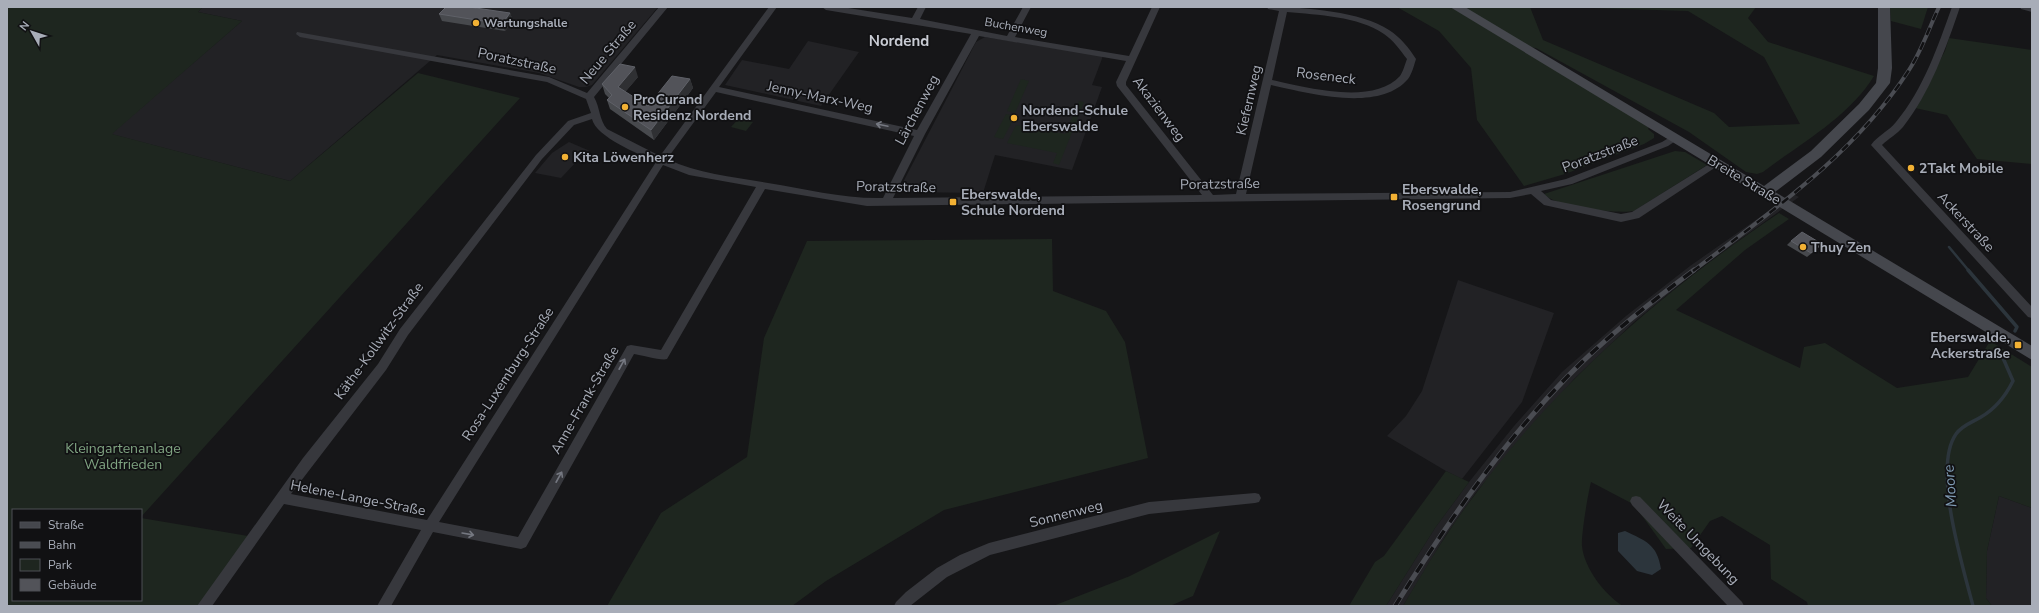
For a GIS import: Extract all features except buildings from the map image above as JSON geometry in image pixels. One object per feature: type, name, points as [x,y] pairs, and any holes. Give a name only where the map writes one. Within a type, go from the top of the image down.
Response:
[{"type":"main road","name":"Breite Straße","points":[[1456,7],[1766,192],[2032,354]]},
{"type":"main road","points":[[1766,192],[1816,154],[1864,107],[1883,83],[1885,68],[1884,7]]},
{"type":"street","name":"Neue Straße","points":[[589,97],[664,7]]},
{"type":"street","name":"Rosa-Luxemburg-Straße","points":[[384,606],[448,495],[661,161],[773,7]]},
{"type":"street","name":"Buchenweg","points":[[826,7],[914,20],[970,30],[976,33],[1132,59]]},
{"type":"street","points":[[878,15],[884,7]]},
{"type":"street","points":[[914,20],[922,7]]},
{"type":"street","points":[[1010,38],[1027,7]]},
{"type":"street","name":"Akazienweg","points":[[1156,7],[1121,82],[1122,86],[1211,199]]},
{"type":"street","points":[[1271,7],[1284,8]]},
{"type":"street","name":"Ackerstraße","points":[[1956,7],[1942,47],[1919,94],[1899,125],[1876,144],[2032,314]]},
{"type":"street","points":[[2024,7],[2032,9]]},
{"type":"street","name":"Kiefernweg","points":[[1240,198],[1284,8]]},
{"type":"street","name":"Roseneck","points":[[1268,82],[1347,95],[1377,93],[1393,87],[1407,74],[1412,59],[1398,41],[1382,29],[1357,20],[1284,8]]},
{"type":"street","name":"Lärchenweg","points":[[886,202],[920,134],[976,33]]},
{"type":"street","name":"Poratzstraße","points":[[300,34],[541,78],[589,97],[594,105],[598,125],[604,131],[661,161],[689,172],[849,200],[886,202],[1491,195],[1534,191],[1582,177],[1665,144],[1675,138]]},
{"type":"street","name":"Jenny-Marx-Weg","points":[[714,89],[920,134]]},
{"type":"street","name":"Käthe-Kollwitz-Straße","points":[[204,606],[281,498],[382,368],[409,326],[539,157],[571,123],[596,114]]},
{"type":"street","points":[[1534,191],[1548,203],[1621,218],[1635,215],[1717,164]]},
{"type":"street","name":"Anne-Frank-Straße","points":[[430,527],[521,543],[631,349],[654,352],[663,356],[762,185]]},
{"type":"street","name":"Helene-Lange-Straße","points":[[281,498],[430,527]]},
{"type":"street","name":"Sonnenweg","points":[[901,606],[919,589],[952,566],[971,556],[989,550],[1149,508],[1255,498]]},
{"type":"street","name":"Weite Umgebung","points":[[1636,501],[1737,606]]},
{"type":"shaded area","points":[[203,7],[658,7],[592,85],[586,87],[579,87],[539,73],[437,55],[290,181],[111,134],[242,21],[198,12]]},
{"type":"shaded area","name":"Nordend-Schule Eberswalde","points":[[985,37],[1103,56],[1092,85],[1102,87],[1072,170],[995,155],[983,193],[904,192],[900,188],[976,42]]},
{"type":"shaded area","points":[[808,41],[859,52],[821,106],[725,85],[742,60],[789,69]]},
{"type":"shaded area","name":"Kita Löwenherz","points":[[569,142],[590,151],[576,162],[561,178],[535,173],[552,153]]},
{"type":"shaded area","points":[[1793,194],[1799,197],[1696,271],[1634,322],[1574,379],[1477,491],[1446,535],[1403,606],[1386,606],[1435,528],[1469,482],[1514,426],[1562,372],[1626,316],[1690,266]]},
{"type":"shaded area","points":[[1458,280],[1554,313],[1522,402],[1462,479],[1387,436],[1406,416],[1422,391]]},
{"type":"shaded area","points":[[1999,496],[2032,508],[2032,606],[1992,606],[1986,598],[1987,551]]},
{"type":"shaded area","points":[[1625,531],[1649,544],[1657,554],[1661,569],[1652,575],[1637,571],[1618,551],[1618,533]]},
{"type":"green space","name":"Kleingartenanlage Waldfrieden","points":[[7,7],[203,7],[198,12],[242,21],[112,134],[290,181],[418,73],[520,98],[142,516],[142,509],[12,509],[12,601],[142,601],[142,518],[254,537],[204,606],[7,606]]},
{"type":"green space","points":[[1397,7],[1451,7],[1649,127],[1648,129],[1654,134],[1654,138],[1644,144],[1565,174],[1524,186],[1477,120],[1471,68],[1439,31]]},
{"type":"green space","points":[[1461,7],[1530,7],[1543,40],[1714,113],[1729,127],[1800,124],[1764,57],[1688,11],[1559,7],[1756,7],[1748,18],[1768,42],[1874,76],[1864,91],[1838,117],[1763,172],[1757,174],[1746,172],[1689,132],[1536,48],[1528,47]]},
{"type":"green space","points":[[1890,7],[1928,7],[1921,29],[1891,21]]},
{"type":"green space","points":[[1949,38],[2032,50],[2032,164],[1977,159],[1947,115],[1915,108],[1945,51]]},
{"type":"green space","points":[[1021,79],[1029,81],[1015,113],[1007,111]]},
{"type":"green space","points":[[1079,101],[1084,102],[1059,165],[1053,163],[1057,153],[1007,143],[1016,125],[1065,134]]},
{"type":"green space","points":[[1006,114],[1015,116],[1003,139],[994,137]]},
{"type":"green space","points":[[739,118],[753,122],[746,131],[731,127]]},
{"type":"green space","points":[[1675,151],[1685,152],[1707,165],[1634,211],[1626,212],[1601,210],[1573,206],[1550,199],[1544,194]]},
{"type":"green space","points":[[1779,213],[1789,219],[1745,250],[1676,310],[1800,368],[1804,347],[1825,343],[1897,388],[1968,377],[1990,341],[2032,367],[2032,508],[1999,496],[1987,551],[1986,598],[1992,606],[1808,606],[1807,602],[1771,579],[1770,545],[1722,516],[1710,521],[1691,548],[1666,549],[1631,503],[1591,482],[1583,533],[1582,546],[1584,554],[1596,580],[1609,595],[1623,606],[1403,606],[1438,548],[1467,506],[1509,451],[1578,375],[1655,306],[1695,273]]},
{"type":"green space","points":[[1052,239],[1053,291],[1106,311],[1125,342],[1148,458],[944,510],[826,581],[792,606],[607,606],[661,513],[747,457],[764,338],[807,241]]},
{"type":"green space","points":[[1446,471],[1469,482],[1435,528],[1386,606],[1349,606],[1375,562],[1384,556]]},
{"type":"green space","points":[[1220,531],[1193,596],[1170,606],[1053,606],[1130,576]]},
{"type":"waterway","points":[[1949,247],[1969,271]]},
{"type":"waterway","points":[[1968,270],[2017,327],[2015,331]]},
{"type":"waterway","name":"Moore","points":[[1973,606],[1957,543],[1948,493],[1947,470],[1949,450],[1958,431],[1986,414],[1995,406],[2013,381],[2000,351]]},
{"type":"railway","points":[[1693,271],[1810,180],[1838,155],[1864,128],[1887,100],[1914,62],[1939,7]]},
{"type":"railway","points":[[1395,606],[1454,516],[1497,458],[1542,403],[1582,362],[1613,334],[1694,270]]},
{"type":"place","name":"Wartungshalle","points":[[476,23]]},
{"type":"place","name":"ProCurand Residenz Nordend","points":[[625,107]]},
{"type":"place","name":"Nordend-Schule Eberswalde","points":[[1014,118]]},
{"type":"place","name":"Kita Löwenherz","points":[[565,157]]},
{"type":"place","name":"2Takt Mobile","points":[[1911,168]]},
{"type":"place","name":"Eberswalde, Rosengrund","points":[[1394,197]]},
{"type":"place","name":"Eberswalde, Schule Nordend","points":[[953,202]]},
{"type":"place","name":"Thuy Zen","points":[[1803,247]]},
{"type":"place","name":"Eberswalde, Ackerstraße","points":[[2018,345]]},
{"type":"district","name":"Nordend","points":[[899,41]]}]
